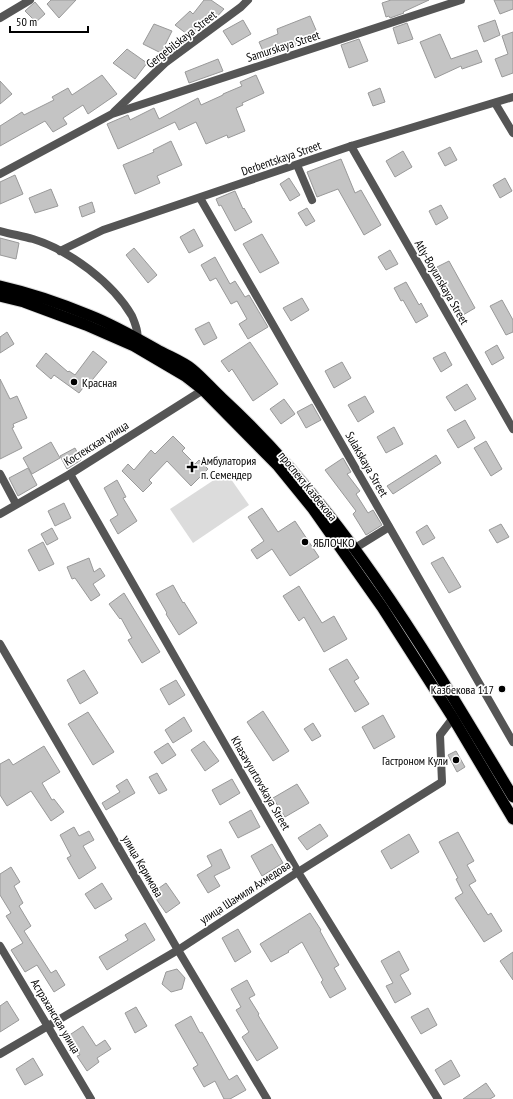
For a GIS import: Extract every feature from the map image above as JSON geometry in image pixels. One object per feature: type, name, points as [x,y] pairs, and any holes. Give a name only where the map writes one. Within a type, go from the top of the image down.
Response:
[{"type":"highway","name":"проспект Казбекова","points":[[0,286],[29,293],[91,315],[136,343],[203,390],[278,466],[313,509],[382,607],[453,718],[513,819]]},
{"type":"highway","name":"проспект Казбекова","points":[[0,296],[24,302],[136,343],[191,369],[248,422],[284,460],[320,502],[391,600],[462,712],[513,797]]},
{"type":"street","points":[[0,18],[30,0]]},
{"type":"street","name":"Gergebilskaya Street","points":[[112,114],[165,63],[241,8],[248,0]]},
{"type":"street","name":"Samurskaya Street","points":[[112,114],[461,0]]},
{"type":"street","name":"Derbentskaya Street","points":[[60,251],[103,230],[351,146],[513,97]]},
{"type":"street","points":[[495,103],[513,133]]},
{"type":"street","points":[[0,174],[112,114]]},
{"type":"street","name":"Atly-Boyunskaya Street","points":[[351,146],[513,429]]},
{"type":"street","points":[[297,165],[312,200]]},
{"type":"street","name":"Sulakskaya Street","points":[[200,198],[513,742]]},
{"type":"street","points":[[0,231],[34,239],[60,251],[96,275],[108,285],[123,303],[134,320],[136,343]]},
{"type":"street","name":"Костекская улица","points":[[0,514],[70,474],[203,390]]},
{"type":"street","points":[[0,474],[16,504]]},
{"type":"street","name":"Khasavyurtovskaya Street","points":[[70,474],[298,872],[438,1099]]},
{"type":"street","points":[[360,545],[389,527]]},
{"type":"street","name":"улица Керимова","points":[[0,644],[178,950],[267,1099]]},
{"type":"street","name":"улица Шамиля Ахмедова","points":[[0,1054],[178,950],[298,872],[442,782],[440,735],[453,718]]},
{"type":"street","name":"Астраханская улица","points":[[0,946],[91,1099]]},
{"type":"shaded area","points":[[226,472],[249,505],[193,543],[170,509]]},
{"type":"building","points":[[51,0],[76,0],[59,18],[47,4]]},
{"type":"building","points":[[204,0],[211,0],[224,9],[214,20],[210,18],[191,37],[175,25],[190,11],[193,14]]},
{"type":"building","points":[[391,0],[429,0],[403,12],[404,13],[390,18],[389,16],[386,17],[382,3]]},
{"type":"building","points":[[494,0],[513,0],[513,9],[500,14]]},
{"type":"building","points":[[35,2],[45,14],[36,22],[25,11]]},
{"type":"building","points":[[310,16],[319,37],[266,58],[259,42],[278,34],[277,29]]},
{"type":"building","points":[[243,20],[251,34],[232,45],[223,31]]},
{"type":"building","points":[[495,20],[500,35],[484,42],[478,26]]},
{"type":"building","points":[[407,23],[413,39],[398,44],[393,28]]},
{"type":"building","points":[[154,24],[172,31],[161,53],[143,44]]},
{"type":"building","points":[[513,32],[513,73],[502,77],[495,59],[508,54],[502,36]]},
{"type":"building","points":[[440,34],[451,59],[477,50],[482,62],[462,69],[461,66],[435,78],[420,42]]},
{"type":"building","points":[[359,39],[368,61],[349,68],[341,45]]},
{"type":"building","points":[[127,49],[147,63],[135,79],[113,63]]},
{"type":"building","points":[[218,59],[223,71],[189,83],[185,72]]},
{"type":"building","points":[[102,75],[117,94],[88,114],[83,105],[63,118],[67,124],[53,132],[45,121],[0,146],[0,126],[22,112],[24,115],[54,100],[52,97],[68,88],[72,95]]},
{"type":"building","points":[[256,75],[264,93],[242,103],[243,105],[236,108],[245,131],[228,138],[227,135],[206,144],[196,122],[179,130],[175,122],[118,149],[107,124],[128,115],[130,120],[154,108],[159,119],[198,98],[201,105],[242,86],[240,82]]},
{"type":"building","points":[[0,81],[12,94],[0,104]]},
{"type":"building","points":[[380,88],[385,102],[373,106],[368,93]]},
{"type":"building","points":[[171,141],[182,165],[157,176],[160,183],[135,194],[123,165],[154,152],[153,150]]},
{"type":"building","points":[[450,147],[457,160],[445,166],[438,153]]},
{"type":"building","points":[[403,151],[412,167],[395,177],[386,161]]},
{"type":"building","points":[[341,159],[355,193],[361,190],[381,225],[364,235],[338,189],[317,197],[307,172]]},
{"type":"building","points":[[15,175],[23,194],[0,204],[0,182]]},
{"type":"building","points":[[289,178],[300,195],[290,201],[280,184]]},
{"type":"building","points":[[505,178],[512,191],[500,198],[493,185]]},
{"type":"building","points":[[51,189],[58,206],[35,213],[29,198]]},
{"type":"building","points":[[235,191],[243,209],[244,208],[252,222],[235,231],[221,205],[219,206],[216,199]]},
{"type":"building","points":[[92,202],[95,212],[82,217],[79,207]]},
{"type":"building","points":[[441,205],[448,218],[436,225],[429,211]]},
{"type":"building","points":[[307,208],[315,221],[306,226],[298,213]]},
{"type":"building","points":[[194,229],[203,246],[189,253],[180,237]]},
{"type":"building","points":[[262,234],[279,263],[260,273],[243,244]]},
{"type":"building","points":[[0,238],[19,243],[16,259],[0,255]]},
{"type":"building","points":[[134,248],[157,275],[148,283],[126,255]]},
{"type":"building","points":[[390,250],[398,264],[386,270],[378,257]]},
{"type":"building","points":[[215,257],[230,284],[235,281],[245,297],[249,295],[268,327],[248,339],[239,324],[247,319],[237,301],[231,304],[216,278],[210,281],[201,265]]},
{"type":"building","points":[[449,261],[475,308],[463,315],[437,267]]},
{"type":"building","points":[[406,282],[419,305],[421,303],[428,316],[416,323],[403,300],[401,301],[394,288]]},
{"type":"building","points":[[302,298],[309,310],[291,321],[283,308]]},
{"type":"building","points":[[502,300],[513,320],[513,332],[506,335],[490,306]]},
{"type":"building","points":[[209,322],[217,338],[204,345],[195,329]]},
{"type":"building","points":[[7,332],[14,344],[0,353],[0,337]]},
{"type":"building","points":[[250,342],[278,384],[253,401],[232,369],[229,372],[221,361]]},
{"type":"building","points":[[497,345],[504,358],[492,365],[485,352]]},
{"type":"building","points":[[93,351],[107,362],[88,385],[86,384],[79,393],[54,375],[51,379],[36,366],[46,353],[68,372],[69,371],[75,375]]},
{"type":"building","points":[[445,352],[452,365],[441,372],[433,358]]},
{"type":"building","points":[[342,362],[351,378],[334,388],[325,371]]},
{"type":"building","points":[[0,379],[10,399],[17,396],[27,418],[13,424],[14,427],[12,428],[22,448],[0,459]]},
{"type":"building","points":[[467,384],[476,399],[455,411],[446,397]]},
{"type":"building","points":[[365,396],[374,412],[358,422],[348,405]]},
{"type":"building","points":[[284,399],[295,414],[281,424],[270,409]]},
{"type":"building","points":[[312,404],[321,420],[306,428],[297,412]]},
{"type":"building","points":[[465,420],[475,438],[458,448],[447,430]]},
{"type":"building","points":[[394,427],[403,444],[386,453],[377,437]]},
{"type":"building","points":[[173,436],[185,448],[182,451],[195,464],[199,460],[208,469],[191,486],[167,461],[149,480],[152,483],[143,492],[122,471],[128,464],[134,470],[151,450],[155,454]]},
{"type":"building","points":[[486,441],[502,469],[491,476],[474,448]]},
{"type":"building","points":[[51,442],[60,458],[32,474],[23,458]]},
{"type":"building","points":[[75,448],[81,460],[67,469],[60,456]]},
{"type":"building","points":[[436,455],[441,463],[393,494],[387,486]]},
{"type":"building","points":[[343,458],[351,472],[347,474],[360,491],[356,494],[368,513],[373,510],[382,525],[366,535],[353,514],[356,511],[325,470]]},
{"type":"building","points":[[28,468],[37,485],[18,496],[9,478]]},
{"type":"building","points":[[117,480],[126,497],[123,498],[137,521],[118,534],[110,520],[118,515],[104,488]]},
{"type":"building","points":[[64,503],[71,518],[55,526],[48,511]]},
{"type":"building","points":[[262,508],[278,532],[295,521],[319,557],[290,576],[272,549],[257,559],[251,550],[264,541],[248,517]]},
{"type":"building","points":[[501,524],[509,537],[497,543],[489,530]]},
{"type":"building","points":[[427,525],[435,538],[423,545],[416,532]]},
{"type":"building","points":[[52,528],[58,539],[47,545],[41,534]]},
{"type":"building","points":[[43,542],[54,564],[39,571],[28,550]]},
{"type":"building","points":[[443,557],[461,587],[449,593],[431,563]]},
{"type":"building","points":[[89,558],[94,572],[100,568],[105,576],[93,584],[100,595],[91,601],[75,578],[72,579],[67,567]]},
{"type":"building","points":[[173,585],[197,623],[179,635],[156,594]]},
{"type":"building","points":[[299,586],[322,623],[334,616],[347,639],[324,652],[304,617],[299,621],[283,596]]},
{"type":"building","points":[[124,593],[160,652],[142,663],[128,640],[132,638],[121,618],[120,619],[109,604]]},
{"type":"building","points":[[347,659],[359,678],[354,681],[369,704],[355,712],[329,669]]},
{"type":"building","points":[[84,670],[98,693],[80,704],[67,680]]},
{"type":"building","points":[[176,680],[185,695],[169,705],[160,689]]},
{"type":"building","points":[[263,711],[289,751],[273,761],[247,722]]},
{"type":"building","points":[[88,712],[114,752],[93,765],[68,724]]},
{"type":"building","points":[[383,715],[395,737],[374,749],[362,727]]},
{"type":"building","points":[[184,717],[192,731],[173,743],[165,730]]},
{"type":"building","points":[[313,723],[321,736],[312,741],[304,729]]},
{"type":"building","points":[[204,741],[219,761],[205,771],[191,750]]},
{"type":"building","points":[[168,743],[176,755],[162,764],[154,752]]},
{"type":"building","points":[[44,746],[60,772],[42,783],[52,800],[54,799],[64,812],[51,821],[31,791],[7,806],[0,795],[0,764],[9,759],[13,765]]},
{"type":"building","points":[[456,751],[465,767],[457,772],[448,755]]},
{"type":"building","points":[[157,773],[167,790],[159,794],[149,777]]},
{"type":"building","points":[[127,779],[135,793],[106,810],[102,803],[120,792],[116,786]]},
{"type":"building","points":[[232,779],[240,793],[220,805],[212,790]]},
{"type":"building","points":[[297,784],[309,803],[285,817],[273,798]]},
{"type":"building","points":[[251,810],[260,827],[238,838],[229,822]]},
{"type":"building","points":[[320,824],[328,836],[307,850],[298,838]]},
{"type":"building","points":[[74,827],[79,836],[89,831],[94,840],[83,846],[96,868],[79,879],[67,858],[71,856],[60,835]]},
{"type":"building","points":[[458,832],[474,861],[467,865],[476,881],[469,885],[488,915],[491,913],[502,931],[484,942],[455,898],[463,893],[456,879],[458,878],[439,842]]},
{"type":"building","points":[[409,834],[419,852],[391,869],[381,851]]},
{"type":"building","points":[[272,844],[283,863],[262,876],[251,856]]},
{"type":"building","points":[[221,849],[230,868],[214,876],[220,886],[208,893],[197,875],[212,866],[207,856]]},
{"type":"building","points":[[11,867],[20,882],[14,886],[23,903],[19,906],[31,926],[24,931],[51,973],[56,970],[65,985],[54,992],[37,965],[25,972],[11,950],[23,943],[6,916],[11,913],[0,895],[0,874]]},
{"type":"building","points":[[102,883],[112,899],[95,909],[85,894]]},
{"type":"building","points":[[166,883],[180,903],[166,913],[152,893]]},
{"type":"building","points":[[310,913],[321,930],[320,931],[339,965],[334,968],[346,989],[330,998],[321,982],[323,980],[302,942],[288,951],[289,952],[271,962],[260,944]]},
{"type":"building","points":[[145,923],[155,940],[107,970],[99,957],[128,940],[125,935]]},
{"type":"building","points":[[238,929],[251,952],[235,962],[222,938]]},
{"type":"building","points":[[399,951],[409,970],[400,975],[411,994],[395,1003],[386,986],[393,983],[381,961]]},
{"type":"building","points":[[513,952],[513,980],[500,961]]},
{"type":"building","points":[[177,969],[185,978],[182,989],[171,992],[162,984],[166,972]]},
{"type":"building","points":[[247,980],[255,995],[249,998],[278,1048],[257,1061],[242,1037],[249,1032],[236,1010],[241,1007],[231,989]]},
{"type":"building","points":[[7,1001],[19,1020],[0,1032],[0,1006]]},
{"type":"building","points":[[136,1007],[147,1026],[135,1033],[125,1013]]},
{"type":"building","points":[[428,1008],[437,1025],[421,1034],[411,1017]]},
{"type":"building","points":[[191,1016],[200,1033],[202,1032],[229,1080],[237,1075],[246,1090],[230,1099],[224,1099],[215,1081],[204,1087],[193,1068],[198,1065],[175,1025]]},
{"type":"building","points":[[83,1026],[96,1046],[105,1040],[111,1049],[97,1058],[99,1062],[87,1071],[77,1056],[80,1055],[68,1036]]},
{"type":"building","points":[[33,1058],[43,1075],[25,1085],[16,1069]]},
{"type":"building","points":[[451,1060],[460,1076],[444,1085],[435,1070]]},
{"type":"building","points":[[486,1083],[495,1096],[490,1099],[463,1099]]},
{"type":"place","name":"Красная","points":[[74,382]]},
{"type":"place","name":"Амбулатория п. Семендер","points":[[192,467]]},
{"type":"place","name":"ЯБЛОЧКО","points":[[305,542]]},
{"type":"place","name":"Казбекова 117","points":[[502,689]]},
{"type":"place","name":"Гастроном Кули","points":[[456,760]]}]
